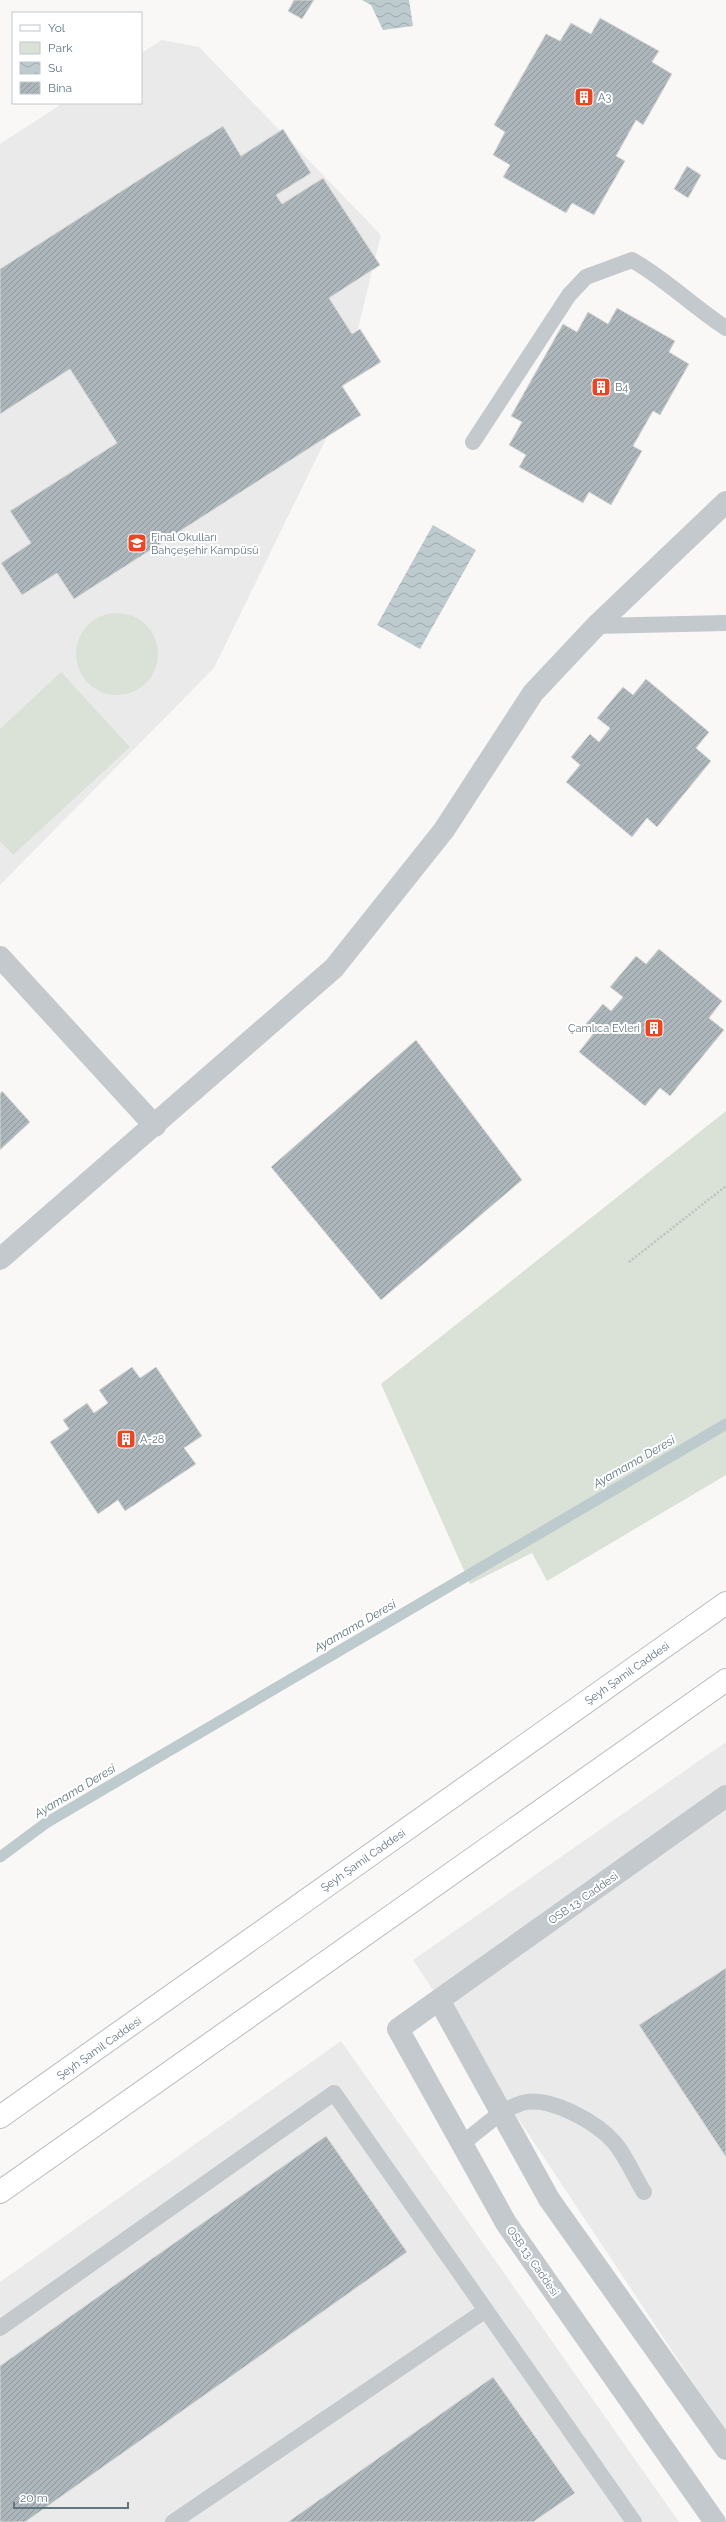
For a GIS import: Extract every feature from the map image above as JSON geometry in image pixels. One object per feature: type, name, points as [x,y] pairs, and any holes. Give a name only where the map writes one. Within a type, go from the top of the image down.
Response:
[{"type":"main road","name":"Şeyh Şamil Caddesi","points":[[0,2117],[726,1603]]},
{"type":"main road","points":[[0,2192],[726,1680]]},
{"type":"street","points":[[0,1259],[155,1126],[334,968],[444,830],[533,693],[596,626],[726,502]]},
{"type":"street","points":[[0,957],[155,1126]]},
{"type":"street","name":"OSB 13. Caddesi","points":[[715,2522],[506,2223],[398,2028],[726,1796]]},
{"type":"street","points":[[439,2000],[549,2199],[726,2449]]},
{"type":"lane","points":[[473,442],[569,295],[586,277],[632,260],[649,269],[703,313],[726,328]]},
{"type":"lane","points":[[596,626],[726,623]]},
{"type":"lane","points":[[0,2328],[334,2093],[634,2522]]},
{"type":"lane","points":[[462,2144],[502,2113],[522,2103],[540,2100],[567,2110],[589,2123],[614,2142],[644,2192]]},
{"type":"lane","points":[[173,2522],[486,2310]]},
{"type":"path","points":[[629,1262],[726,1186]]},
{"type":"shaded area","name":"Final Okulları Bahçeşehir Kampüsü","points":[[162,40],[199,47],[381,235],[336,418],[214,668],[0,885],[0,144],[61,104],[142,104],[142,52]]},
{"type":"shaded area","points":[[726,1742],[726,2432],[413,1960]]},
{"type":"shaded area","points":[[341,2041],[679,2522],[0,2522],[0,2282]]},
{"type":"green space","points":[[117,613],[133,616],[146,625],[155,638],[158,654],[155,670],[146,683],[133,692],[117,695],[101,692],[88,683],[79,670],[76,654],[79,638],[88,625],[101,616]]},
{"type":"green space","points":[[61,672],[130,747],[13,855],[0,841],[0,729]]},
{"type":"green space","points":[[726,1111],[726,1475],[547,1581],[532,1553],[470,1584],[381,1384]]},
{"type":"water","points":[[362,0],[409,0],[413,26],[383,30],[371,5]]},
{"type":"water","points":[[433,525],[476,550],[420,649],[377,625]]},
{"type":"building","points":[[294,0],[314,0],[302,19],[288,11]]},
{"type":"building","name":"A3","points":[[600,18],[659,51],[652,62],[672,74],[643,125],[636,120],[616,156],[625,161],[594,215],[572,203],[566,213],[503,177],[510,165],[493,155],[505,132],[494,125],[546,34],[560,41],[571,23],[591,34]]},
{"type":"building","points":[[223,126],[241,156],[283,129],[311,173],[276,195],[282,204],[323,178],[380,265],[329,298],[352,334],[360,329],[381,362],[342,386],[361,415],[74,599],[57,573],[22,595],[1,563],[31,543],[10,511],[117,443],[70,369],[0,414],[0,269]]},
{"type":"building","points":[[687,166],[701,175],[688,198],[674,189]]},
{"type":"building","name":"B4","points":[[617,308],[675,341],[669,352],[689,364],[660,415],[653,411],[633,446],[642,451],[611,505],[589,492],[583,503],[519,467],[526,455],[509,445],[522,422],[511,416],[563,324],[577,332],[588,312],[608,324]]},
{"type":"building","points":[[646,679],[709,732],[696,748],[711,761],[657,827],[647,818],[632,837],[566,782],[580,765],[571,757],[590,734],[599,742],[610,728],[597,718],[623,687],[633,695]]},
{"type":"building","name":"Çamlıca Evleri","points":[[659,949],[722,1001],[709,1018],[724,1030],[670,1096],[660,1088],[645,1106],[579,1052],[593,1034],[584,1026],[603,1004],[611,1011],[623,997],[610,987],[636,956],[646,964]]},
{"type":"building","points":[[416,1040],[522,1180],[381,1300],[271,1167]]},
{"type":"building","points":[[2,1091],[30,1122],[0,1150],[0,1094]]},
{"type":"building","name":"A-28","points":[[132,1367],[140,1378],[156,1367],[202,1436],[184,1448],[196,1464],[125,1511],[118,1500],[98,1514],[50,1442],[69,1429],[63,1420],[87,1403],[94,1413],[108,1403],[99,1390]]},
{"type":"building","points":[[726,1968],[726,2157],[639,2025]]},
{"type":"building","points":[[326,2136],[407,2252],[25,2522],[0,2522],[0,2366]]},
{"type":"building","points":[[493,2377],[575,2493],[533,2522],[288,2522]]},
{"type":"waterway","name":"Ayamama Deresi","points":[[0,1857],[46,1823],[726,1424]]},
{"type":"place","name":"A3","points":[[584,97]]},
{"type":"place","name":"B4","points":[[601,387]]},
{"type":"place","name":"Final Okulları Bahçeşehir Kampüsü","points":[[137,543]]},
{"type":"place","name":"Çamlıca Evleri","points":[[654,1028]]},
{"type":"place","name":"A-28","points":[[126,1439]]}]
